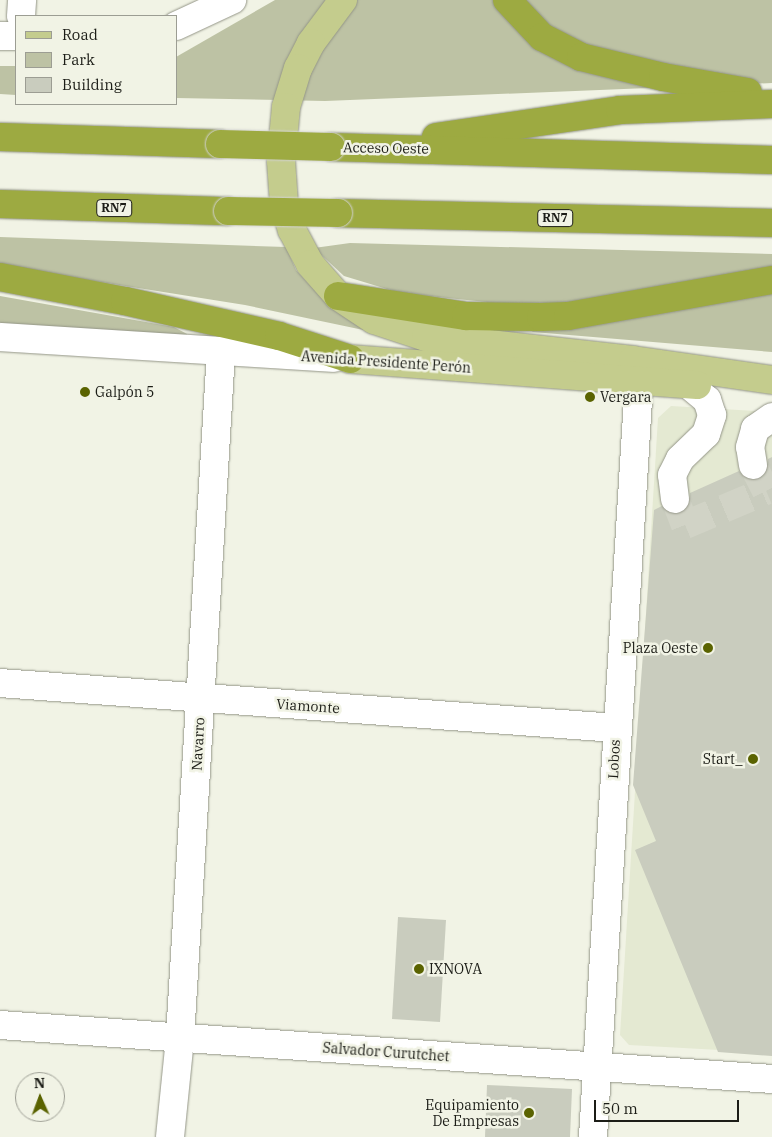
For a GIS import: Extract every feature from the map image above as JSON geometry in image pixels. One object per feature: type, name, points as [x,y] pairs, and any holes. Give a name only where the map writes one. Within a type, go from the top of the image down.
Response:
[{"type":"highway","points":[[507,0],[542,37],[581,57],[663,77],[772,96]]},
{"type":"highway","points":[[369,147],[620,110],[772,104]]},
{"type":"highway","name":"Acceso Oeste","points":[[0,137],[772,160]]},
{"type":"highway","name":"RN7","points":[[0,204],[772,223]]},
{"type":"highway","points":[[0,277],[269,334],[350,359]]},
{"type":"highway","points":[[338,296],[417,311],[522,318],[568,316],[772,280]]},
{"type":"main road","points":[[343,0],[311,43],[298,68],[286,107],[280,161],[284,204],[292,230],[316,274],[338,296],[374,320],[426,337],[633,360],[772,380]]},
{"type":"main road","name":"Avenida Presidente Perón","points":[[350,359],[639,382],[772,388]]},
{"type":"street","points":[[21,15],[22,0]]},
{"type":"street","points":[[178,25],[232,0]]},
{"type":"street","points":[[0,36],[15,36]]},
{"type":"street","name":"Avenida Presidente Perón","points":[[0,338],[350,359]]},
{"type":"street","name":"Navarro","points":[[170,1137],[180,1038],[220,351]]},
{"type":"street","name":"Lobos","points":[[593,1137],[615,728],[639,382]]},
{"type":"street","points":[[675,499],[672,475],[680,459],[706,434],[712,415],[707,400],[689,385]]},
{"type":"street","points":[[753,465],[750,447],[755,429],[772,417]]},
{"type":"street","name":"Viamonte","points":[[0,683],[615,728]]},
{"type":"street","name":"Salvador Curutchet","points":[[0,1025],[772,1079]]},
{"type":"shaded area","name":"Plaza Oeste","points":[[671,406],[772,412],[772,1053],[629,1045],[620,1035],[658,418]]},
{"type":"green space","points":[[275,0],[772,0],[772,83],[325,101],[178,98],[178,56]]},
{"type":"green space","points":[[0,66],[15,66],[15,95],[0,94]]},
{"type":"green space","points":[[0,237],[286,247],[296,270],[321,297],[373,332],[245,305],[0,266]]},
{"type":"green space","points":[[350,243],[772,254],[772,352],[533,332],[486,302],[400,293],[344,276],[314,248]]},
{"type":"green space","points":[[0,296],[174,327],[187,334],[186,337],[0,324]]},
{"type":"building","name":"Plaza Oeste","points":[[772,457],[772,1056],[718,1052],[635,850],[656,841],[633,785],[654,510],[662,506],[669,514],[684,512],[690,505],[690,493],[739,471],[747,479],[756,480],[767,471],[768,459]]},
{"type":"building","name":"IXNOVA","points":[[398,917],[446,920],[440,1022],[392,1019]]},
{"type":"building","name":"Equipamiento De Empresas","points":[[487,1085],[572,1089],[570,1137],[485,1137]]},
{"type":"tunnel","points":[[675,499],[685,525],[766,491],[753,465]]},
{"type":"place","name":"Galpón 5","points":[[85,392]]},
{"type":"place","name":"Vergara","points":[[590,397]]},
{"type":"place","name":"Plaza Oeste","points":[[708,648]]},
{"type":"place","name":"Start_","points":[[753,759]]},
{"type":"place","name":"IXNOVA","points":[[419,969]]},
{"type":"place","name":"Equipamiento De Empresas","points":[[529,1113]]}]
